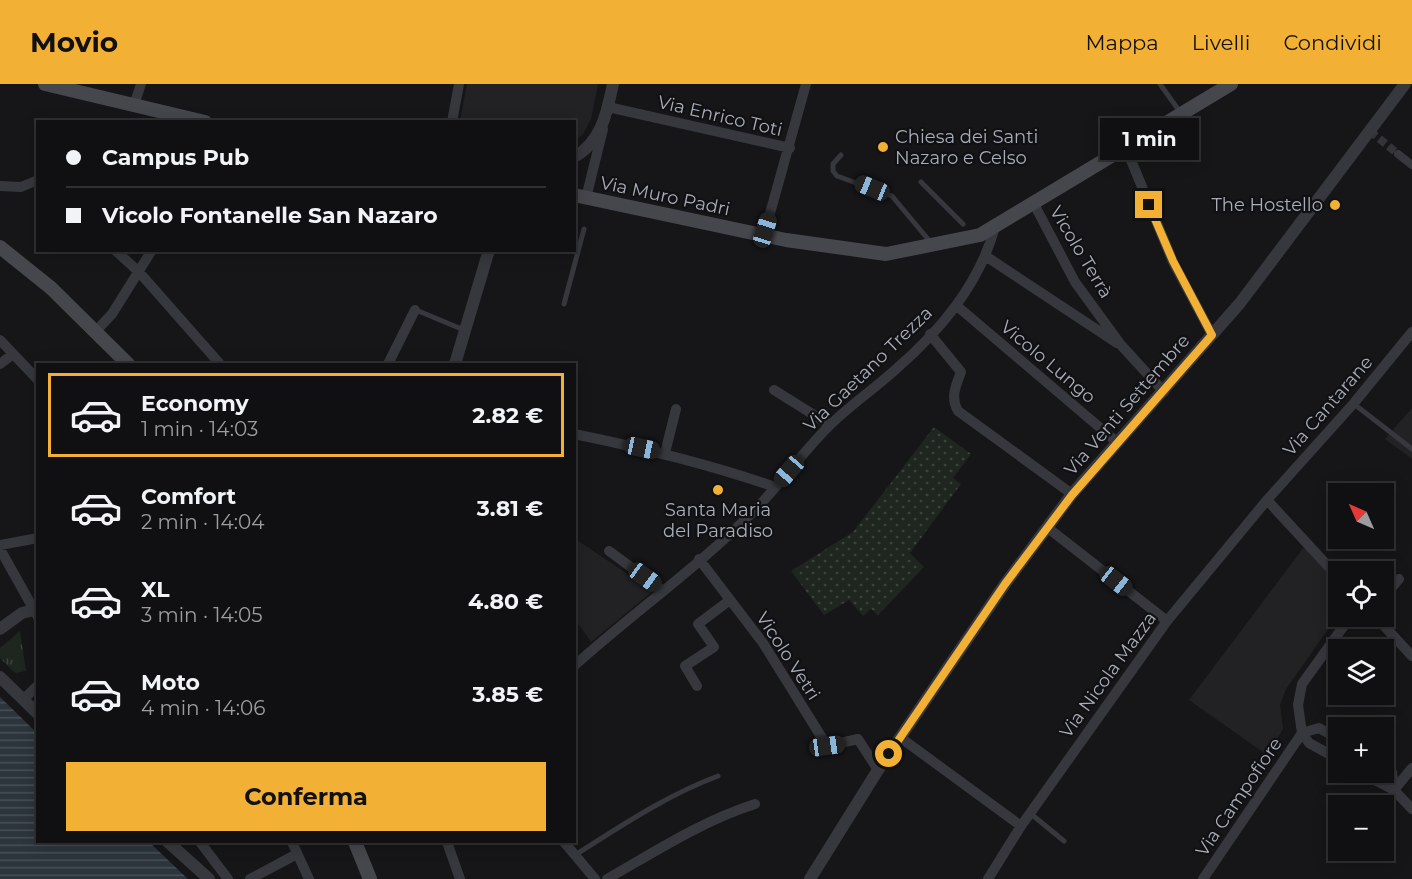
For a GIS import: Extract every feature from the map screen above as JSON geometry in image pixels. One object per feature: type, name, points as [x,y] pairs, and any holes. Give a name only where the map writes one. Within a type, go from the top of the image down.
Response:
[{"type":"main road","points":[[45,84],[197,120]]},
{"type":"main road","name":"Via Muro Padri","points":[[586,200],[764,235],[876,253],[933,246],[968,229],[999,224],[1229,84]]},
{"type":"main road","points":[[0,247],[51,288],[127,363]]},
{"type":"main road","points":[[355,843],[370,879]]},
{"type":"street","points":[[134,105],[141,84]]},
{"type":"street","points":[[452,120],[459,84]]},
{"type":"street","points":[[586,200],[613,84]]},
{"type":"street","points":[[764,235],[806,84]]},
{"type":"street","name":"Via Venti Settembre","points":[[810,879],[878,770],[1005,584],[1072,495],[1164,392],[1263,273],[1405,84]]},
{"type":"street","name":"Via Enrico Toti","points":[[608,107],[790,148]]},
{"type":"street","points":[[576,155],[594,141],[604,122]]},
{"type":"street","points":[[1126,148],[1173,261],[1212,335]]},
{"type":"street","points":[[1398,154],[1412,165]]},
{"type":"street","points":[[0,186],[21,187],[36,181]]},
{"type":"street","name":"Vicolo Terrà","points":[[1034,204],[1075,282],[1121,345],[1164,392]]},
{"type":"street","name":"Via Gaetano Trezza","points":[[576,664],[753,511],[830,425],[898,368],[957,306],[987,257],[999,224]]},
{"type":"street","points":[[117,252],[139,273],[219,363]]},
{"type":"street","points":[[96,331],[112,314],[151,252]]},
{"type":"street","points":[[455,363],[488,252]]},
{"type":"street","name":"Vicolo Terrà","points":[[987,257],[1083,323],[1121,345]]},
{"type":"street","name":"Vicolo Lungo","points":[[957,306],[1118,443]]},
{"type":"street","points":[[388,363],[415,310]]},
{"type":"street","name":"Via Cantarane","points":[[1268,500],[1354,403],[1412,332]]},
{"type":"street","points":[[930,334],[961,372],[954,389],[954,404],[958,411],[1072,495]]},
{"type":"street","points":[[0,340],[36,378]]},
{"type":"street","points":[[0,364],[13,354]]},
{"type":"street","points":[[774,390],[830,425]]},
{"type":"street","points":[[665,453],[676,409]]},
{"type":"street","points":[[576,434],[723,468],[775,487]]},
{"type":"street","points":[[1268,500],[1328,566]]},
{"type":"street","name":"Via Nicola Mazza","points":[[988,879],[1030,813],[1167,621],[1268,500]]},
{"type":"street","points":[[1048,528],[1167,621]]},
{"type":"street","points":[[0,545],[36,538]]},
{"type":"street","points":[[0,549],[36,610]]},
{"type":"street","points":[[609,551],[662,590]]},
{"type":"street","name":"Vicolo Vetri","points":[[699,559],[763,643],[827,746],[858,739],[878,770]]},
{"type":"street","points":[[1394,585],[1399,579]]},
{"type":"street","points":[[697,686],[685,666],[714,647],[698,624],[730,600]]},
{"type":"street","points":[[0,629],[22,613],[36,612]]},
{"type":"street","points":[[1302,733],[1298,705],[1302,684],[1343,627]]},
{"type":"street","points":[[1385,627],[1412,656]]},
{"type":"street","points":[[0,677],[36,712]]},
{"type":"street","points":[[23,700],[36,687]]},
{"type":"street","name":"Via Campofiore","points":[[1203,879],[1302,733],[1319,728],[1328,733]]},
{"type":"street","name":"Via Campofiore","points":[[1302,733],[1309,743],[1328,753]]},
{"type":"street","points":[[901,738],[1021,826]]},
{"type":"street","points":[[1394,790],[1412,768]]},
{"type":"street","points":[[1381,783],[1394,790],[1412,809]]},
{"type":"street","points":[[1393,783],[1394,790]]},
{"type":"street","points":[[607,879],[687,832],[724,814],[755,804]]},
{"type":"street","points":[[169,843],[209,879]]},
{"type":"street","points":[[201,843],[228,879]]},
{"type":"street","points":[[292,843],[309,879]]},
{"type":"street","points":[[447,843],[460,879]]},
{"type":"street","points":[[565,843],[596,879]]},
{"type":"street","points":[[250,879],[297,854]]},
{"type":"lane","points":[[1160,84],[1181,114]]},
{"type":"lane","points":[[841,155],[834,164],[833,171],[837,176],[892,196],[933,246]]},
{"type":"lane","points":[[921,182],[968,229]]},
{"type":"lane","points":[[564,304],[584,229]]},
{"type":"lane","points":[[415,310],[464,330]]},
{"type":"lane","points":[[1354,403],[1412,449]]},
{"type":"lane","points":[[575,855],[627,822],[681,792],[718,777]]},
{"type":"lane","points":[[1030,813],[1064,841]]},
{"type":"shaded area","points":[[467,84],[598,84],[591,119],[583,134],[576,140],[576,120],[460,120]]},
{"type":"shaded area","points":[[1412,408],[1412,459],[1385,439]]},
{"type":"shaded area","points":[[576,539],[653,591],[591,642],[576,620]]},
{"type":"shaded area","points":[[1304,547],[1328,574],[1330,627],[1286,689],[1280,705],[1283,729],[1267,755],[1189,700]]},
{"type":"shaded area","points":[[0,697],[36,732],[36,843],[150,843],[188,879],[0,879]]},
{"type":"green space","points":[[934,427],[971,454],[953,478],[961,484],[910,553],[924,567],[878,615],[871,609],[863,616],[849,600],[824,615],[791,571],[853,532]]},
{"type":"green space","points":[[20,631],[26,671],[15,673],[0,658],[0,648]]},
{"type":"tunnel","points":[[1370,131],[1398,154]]},
{"type":"place","name":"Chiesa dei Santi Nazaro e Celso","points":[[883,147]]},
{"type":"place","name":"The Hostello","points":[[1335,205]]},
{"type":"place","name":"Santa Maria del Paradiso","points":[[718,490]]},
{"type":"route","points":[[889,754],[1005,584],[1072,495],[1212,335],[1173,261],[1149,205]]}]
